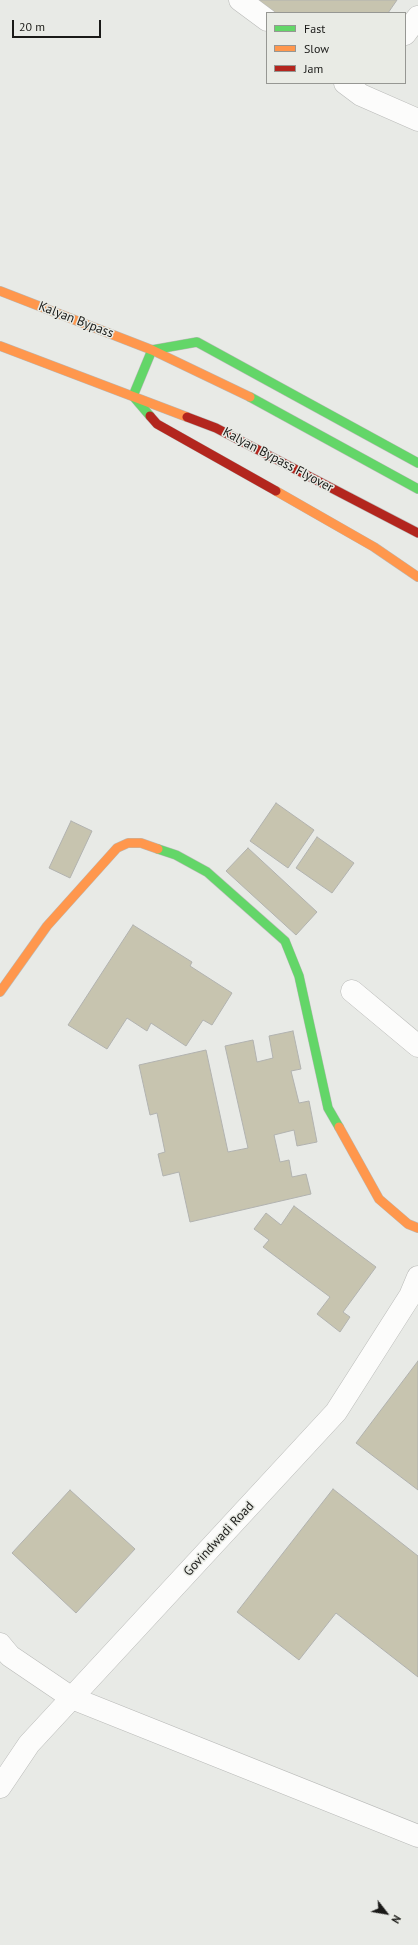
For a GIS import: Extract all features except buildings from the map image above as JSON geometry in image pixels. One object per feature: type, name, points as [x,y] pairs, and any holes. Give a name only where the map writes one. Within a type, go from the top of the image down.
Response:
[{"type":"street","points":[[240,0],[266,19]]},
{"type":"street","points":[[406,33],[418,17]]},
{"type":"street","points":[[358,87],[418,120]]},
{"type":"street","name":"Kalyan Bypass","points":[[0,291],[152,350]]},
{"type":"street","points":[[152,350],[197,342],[418,463]]},
{"type":"street","points":[[0,346],[133,396],[157,424],[374,547],[418,577]]},
{"type":"street","points":[[152,350],[230,386],[418,490]]},
{"type":"street","points":[[133,396],[152,350]]},
{"type":"street","name":"Kalyan Bypass Flyover","points":[[133,396],[216,428],[418,533]]},
{"type":"street","points":[[0,992],[47,926],[117,848],[128,843],[141,843],[176,855],[207,872],[285,941],[299,976],[328,1108],[379,1199],[408,1224],[418,1228]]},
{"type":"street","points":[[352,992],[418,1046]]},
{"type":"street","name":"Govindwadi Road","points":[[0,1787],[30,1744],[336,1412],[410,1296],[418,1277]]},
{"type":"street","points":[[0,1644],[10,1656],[72,1698],[418,1836]]},
{"type":"traffic: fast","points":[[150,416],[133,396],[152,350],[197,342],[418,463]]},
{"type":"traffic: fast","points":[[250,397],[418,489]]},
{"type":"traffic: fast","points":[[158,849],[176,855],[207,872],[285,941],[299,976],[328,1108],[339,1127]]},
{"type":"traffic: slow","points":[[0,291],[152,350],[250,397]]},
{"type":"traffic: slow","points":[[0,346],[187,417]]},
{"type":"traffic: slow","points":[[276,491],[374,547],[418,577]]},
{"type":"traffic: slow","points":[[0,992],[47,926],[117,848],[128,843],[141,843],[158,849]]},
{"type":"traffic: slow","points":[[339,1127],[379,1199],[408,1224],[418,1228]]},
{"type":"traffic: jam","points":[[150,416],[157,424],[276,491]]},
{"type":"traffic: jam","points":[[187,417],[216,428],[418,533]]}]
